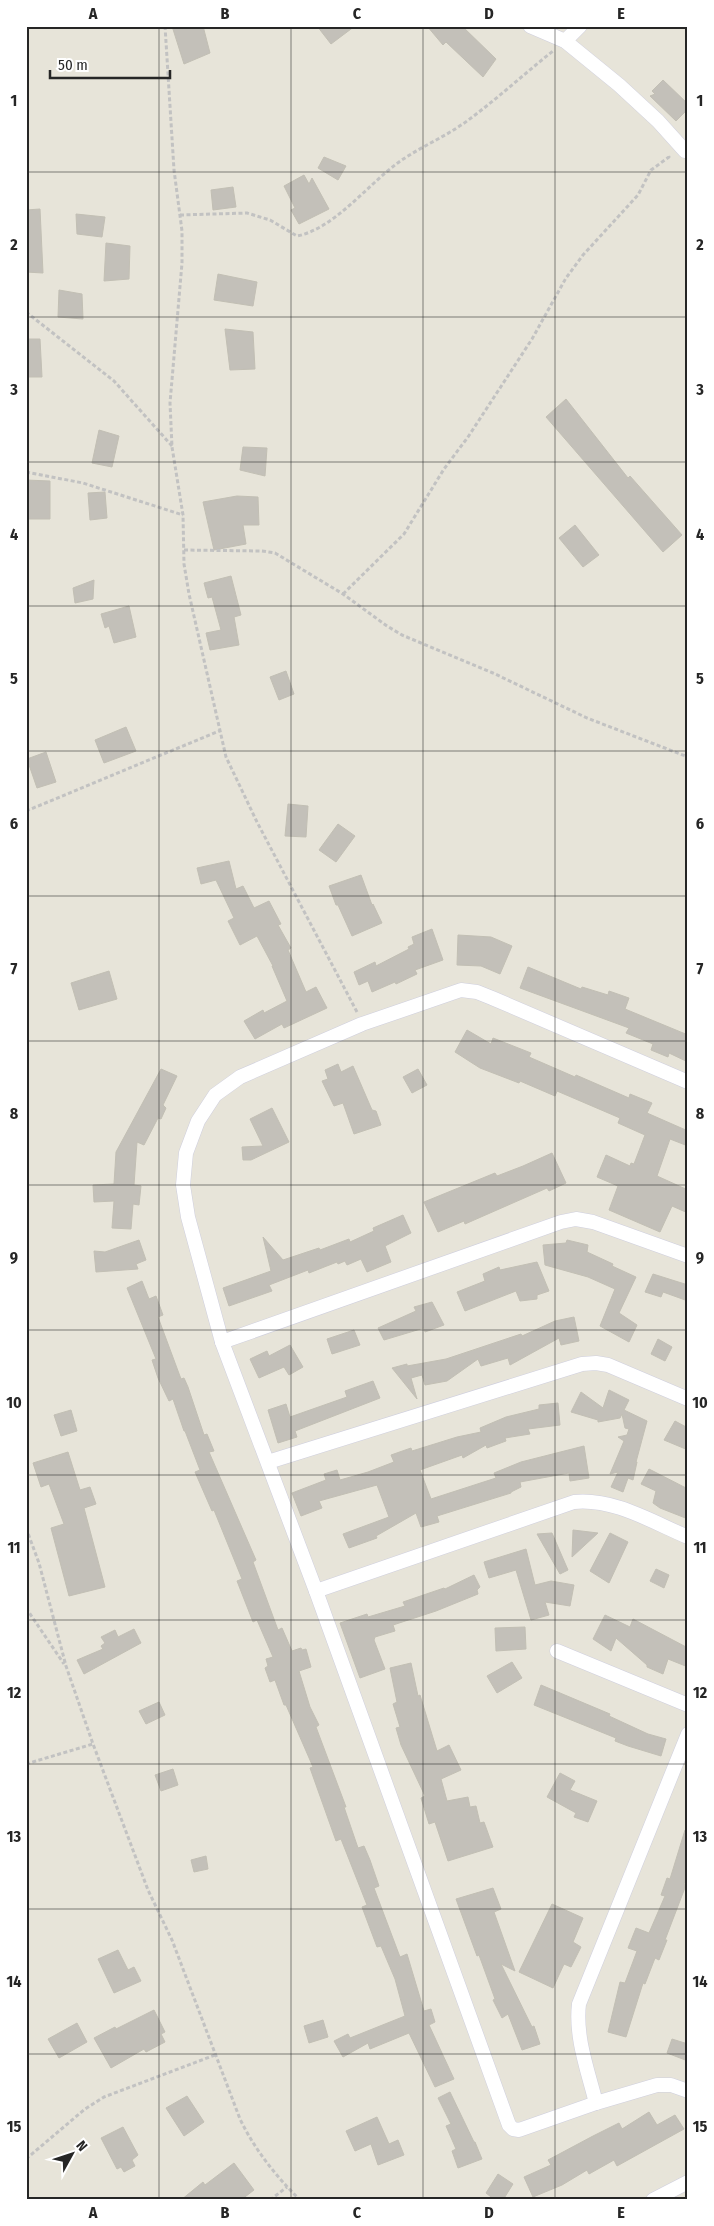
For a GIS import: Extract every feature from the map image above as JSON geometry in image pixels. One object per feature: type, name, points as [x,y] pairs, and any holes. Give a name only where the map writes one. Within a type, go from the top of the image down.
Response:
[{"type":"street","points":[[530,26],[565,41],[620,85],[687,152]]},
{"type":"street","points":[[565,41],[580,26]]},
{"type":"street","points":[[688,1082],[477,992],[461,990],[362,1024],[240,1077],[215,1096],[198,1121],[186,1153],[183,1185],[188,1217],[222,1342],[316,1591],[508,2126],[519,2130],[596,2103],[657,2085],[671,2085],[688,2091]]},
{"type":"street","points":[[222,1342],[576,1219],[593,1222],[688,1256]]},
{"type":"street","points":[[268,1462],[582,1364],[608,1365],[688,1399]]},
{"type":"street","points":[[316,1591],[574,1502],[591,1500],[608,1504],[688,1537]]},
{"type":"street","points":[[557,1651],[688,1705]]},
{"type":"street","points":[[596,2103],[579,2035],[577,2017],[579,2004],[688,1734]]},
{"type":"street","points":[[652,2200],[688,2182]]},
{"type":"path","points":[[164,26],[174,170],[180,215],[182,263],[170,403],[172,447],[183,514],[184,550],[189,594],[226,757],[243,794],[362,1024]]},
{"type":"path","points":[[180,215],[247,213],[270,220],[297,236],[307,234],[325,223],[375,180],[409,155],[466,121],[565,41]]},
{"type":"path","points":[[343,594],[404,534],[444,469],[468,438],[532,340],[566,278],[583,255],[638,195],[651,170],[669,157],[667,149],[675,141]]},
{"type":"path","points":[[26,312],[114,381],[172,447]]},
{"type":"path","points":[[26,472],[83,483],[183,514]]},
{"type":"path","points":[[184,550],[262,551],[275,553],[343,594],[387,626],[419,643],[493,673],[587,718],[688,757]]},
{"type":"path","points":[[26,810],[219,731]]},
{"type":"path","points":[[26,1528],[39,1563],[66,1666],[93,1744],[148,1890],[172,1940],[215,2055],[250,2140],[287,2187],[300,2200]]},
{"type":"path","points":[[26,1608],[66,1666]]},
{"type":"path","points":[[26,1764],[93,1744]]},
{"type":"path","points":[[26,2159],[85,2109],[104,2097],[215,2055]]},
{"type":"path","points":[[270,2200],[287,2187]]},
{"type":"building","points":[[172,26],[203,26],[210,53],[184,64]]},
{"type":"building","points":[[317,26],[355,26],[331,44]]},
{"type":"building","points":[[427,26],[462,26],[496,59],[483,77],[446,42],[443,45]]},
{"type":"building","points":[[663,80],[688,104],[688,109],[676,121],[650,96],[655,94],[652,91]]},
{"type":"building","points":[[324,157],[346,166],[338,180],[318,168]]},
{"type":"building","points":[[304,175],[309,184],[312,178],[329,209],[299,224],[291,210],[295,208],[284,186]]},
{"type":"building","points":[[233,187],[236,207],[213,210],[211,190]]},
{"type":"building","points":[[40,209],[43,273],[26,272],[26,210]]},
{"type":"building","points":[[76,214],[105,217],[102,237],[77,234]]},
{"type":"building","points":[[106,243],[130,246],[129,279],[104,281]]},
{"type":"building","points":[[218,274],[257,282],[253,306],[214,300]]},
{"type":"building","points":[[59,290],[82,294],[83,319],[58,317]]},
{"type":"building","points":[[225,329],[253,332],[255,369],[230,370]]},
{"type":"building","points":[[26,339],[40,339],[42,377],[26,377]]},
{"type":"building","points":[[566,399],[628,478],[630,476],[682,535],[663,552],[546,417]]},
{"type":"building","points":[[99,430],[119,436],[112,467],[92,463]]},
{"type":"building","points":[[243,447],[267,448],[265,476],[240,470]]},
{"type":"building","points":[[26,480],[50,481],[50,519],[26,519]]},
{"type":"building","points":[[105,492],[107,518],[90,520],[88,493]]},
{"type":"building","points":[[237,496],[258,497],[259,525],[243,525],[246,544],[214,550],[203,502]]},
{"type":"building","points":[[575,525],[599,555],[583,567],[559,538]]},
{"type":"building","points":[[231,576],[241,615],[234,617],[239,645],[210,650],[206,633],[221,630],[212,597],[208,598],[204,583]]},
{"type":"building","points":[[94,580],[93,599],[75,603],[73,588]]},
{"type":"building","points":[[129,606],[136,637],[114,643],[109,626],[105,628],[101,614]]},
{"type":"building","points":[[286,671],[294,694],[279,700],[270,677]]},
{"type":"building","points":[[126,727],[136,751],[104,763],[95,740]]},
{"type":"building","points":[[46,752],[56,782],[37,788],[27,759]]},
{"type":"building","points":[[288,804],[308,806],[306,837],[285,836]]},
{"type":"building","points":[[338,824],[355,836],[336,862],[319,850]]},
{"type":"building","points":[[229,861],[236,889],[243,886],[254,908],[269,901],[281,924],[278,925],[291,948],[288,950],[306,992],[316,987],[327,1008],[284,1028],[282,1024],[255,1039],[244,1021],[263,1010],[264,1013],[287,1001],[273,966],[257,936],[240,945],[228,921],[234,918],[216,880],[201,884],[197,868]]},
{"type":"building","points":[[361,875],[372,905],[382,923],[352,936],[338,905],[336,905],[329,886]]},
{"type":"building","points":[[432,929],[443,960],[415,970],[417,974],[396,984],[395,982],[372,992],[368,981],[359,985],[354,972],[375,962],[376,966],[409,949],[408,947],[414,944],[412,937]]},
{"type":"building","points":[[458,935],[491,937],[512,946],[500,974],[481,966],[457,965]]},
{"type":"building","points":[[528,967],[581,989],[582,987],[608,995],[609,991],[629,998],[625,1009],[688,1035],[688,1062],[669,1053],[668,1057],[651,1050],[653,1044],[626,1033],[629,1028],[520,988]]},
{"type":"building","points":[[109,971],[117,999],[79,1010],[71,983]]},
{"type":"building","points":[[467,1030],[491,1044],[493,1038],[531,1053],[529,1057],[575,1077],[576,1075],[629,1098],[630,1094],[652,1103],[647,1113],[688,1131],[688,1146],[670,1139],[657,1176],[688,1190],[688,1213],[672,1206],[660,1232],[609,1210],[618,1186],[597,1177],[606,1155],[630,1166],[631,1163],[634,1164],[645,1135],[618,1123],[620,1118],[557,1091],[555,1096],[520,1081],[519,1083],[480,1068],[455,1052]]},
{"type":"building","points":[[338,1064],[341,1072],[353,1066],[372,1110],[376,1111],[381,1125],[354,1134],[343,1103],[334,1106],[322,1081],[328,1079],[325,1070]]},
{"type":"building","points":[[161,1069],[177,1076],[163,1105],[166,1108],[161,1119],[158,1118],[144,1145],[137,1142],[134,1185],[141,1186],[139,1205],[133,1204],[131,1229],[112,1228],[114,1201],[94,1202],[93,1185],[114,1184],[116,1152]]},
{"type":"building","points":[[418,1069],[427,1085],[412,1093],[403,1077]]},
{"type":"building","points":[[272,1108],[289,1142],[251,1160],[243,1160],[242,1147],[263,1146],[250,1119]]},
{"type":"building","points":[[552,1153],[566,1183],[549,1191],[547,1188],[465,1224],[464,1221],[438,1232],[424,1202],[495,1173],[497,1176]]},
{"type":"building","points":[[403,1215],[411,1233],[385,1246],[391,1262],[367,1272],[361,1259],[347,1265],[345,1261],[338,1264],[337,1262],[309,1273],[308,1270],[269,1285],[272,1291],[229,1306],[223,1288],[271,1271],[263,1237],[283,1260],[319,1248],[320,1250],[349,1239],[350,1242],[374,1231],[373,1228]]},
{"type":"building","points":[[139,1240],[146,1260],[136,1264],[138,1269],[96,1272],[94,1251],[105,1252]]},
{"type":"building","points":[[567,1240],[588,1245],[587,1252],[636,1277],[619,1313],[637,1325],[629,1342],[600,1326],[615,1289],[588,1277],[545,1265],[543,1245],[566,1243]]},
{"type":"building","points":[[537,1262],[549,1291],[537,1295],[537,1299],[520,1301],[516,1291],[465,1311],[457,1292],[485,1281],[483,1274],[499,1267],[500,1270]]},
{"type":"building","points":[[653,1274],[688,1285],[688,1301],[663,1292],[661,1297],[645,1292]]},
{"type":"building","points":[[142,1281],[149,1299],[156,1296],[163,1315],[158,1317],[181,1379],[184,1378],[188,1387],[204,1435],[207,1434],[214,1451],[209,1452],[256,1560],[253,1562],[278,1630],[282,1628],[292,1651],[301,1648],[302,1650],[306,1649],[311,1667],[299,1671],[310,1707],[319,1725],[316,1727],[346,1807],[344,1807],[358,1848],[364,1846],[370,1860],[379,1886],[374,1888],[400,1957],[407,1954],[424,2011],[431,2009],[435,2022],[429,2025],[454,2079],[435,2087],[409,2033],[370,2049],[368,2043],[343,2057],[334,2041],[348,2034],[350,2038],[405,2016],[395,1979],[381,1946],[377,1947],[362,1907],[367,1905],[341,1839],[336,1841],[310,1768],[313,1767],[286,1705],[284,1705],[275,1680],[270,1682],[265,1668],[268,1666],[266,1659],[273,1657],[257,1620],[253,1622],[237,1581],[242,1579],[214,1510],[212,1511],[195,1472],[200,1470],[173,1399],[169,1401],[158,1378],[152,1360],[156,1359],[127,1288]]},
{"type":"building","points":[[432,1302],[444,1325],[425,1332],[424,1328],[384,1340],[378,1328],[416,1311],[414,1307]]},
{"type":"building","points":[[574,1317],[579,1341],[561,1345],[559,1338],[510,1365],[508,1358],[481,1366],[478,1359],[447,1381],[425,1385],[422,1375],[411,1378],[417,1399],[392,1368],[446,1359],[521,1334],[522,1336],[555,1321]]},
{"type":"building","points":[[354,1330],[360,1345],[332,1354],[327,1339]]},
{"type":"building","points":[[658,1339],[672,1347],[665,1361],[651,1354]]},
{"type":"building","points":[[290,1345],[303,1367],[289,1375],[284,1367],[259,1378],[250,1359],[267,1351],[269,1356]]},
{"type":"building","points":[[373,1381],[380,1398],[295,1431],[297,1437],[278,1443],[268,1410],[286,1404],[290,1417],[347,1397],[345,1391]]},
{"type":"building","points":[[609,1390],[629,1400],[624,1410],[647,1421],[633,1480],[628,1478],[623,1492],[611,1487],[618,1472],[610,1474],[624,1441],[618,1437],[627,1435],[629,1429],[625,1428],[622,1414],[620,1418],[598,1422],[598,1420],[571,1412],[581,1392],[603,1408]]},
{"type":"building","points":[[558,1403],[560,1425],[528,1429],[530,1434],[505,1438],[506,1441],[487,1448],[486,1445],[463,1458],[462,1455],[420,1470],[431,1499],[496,1478],[494,1473],[521,1462],[584,1446],[589,1478],[570,1481],[569,1473],[520,1482],[521,1487],[511,1493],[437,1516],[439,1522],[421,1527],[416,1513],[376,1536],[377,1538],[349,1548],[343,1534],[389,1517],[377,1485],[319,1501],[322,1508],[301,1516],[292,1493],[326,1480],[324,1474],[337,1470],[340,1480],[368,1472],[394,1462],[391,1455],[411,1448],[412,1451],[457,1437],[481,1432],[480,1428],[506,1417],[539,1409],[539,1405]]},
{"type":"building","points":[[71,1410],[77,1431],[61,1436],[54,1415]]},
{"type":"building","points":[[675,1421],[688,1428],[688,1450],[664,1440]]},
{"type":"building","points":[[68,1452],[80,1490],[90,1487],[96,1504],[84,1508],[105,1587],[69,1596],[51,1528],[64,1524],[49,1484],[41,1487],[33,1463]]},
{"type":"building","points":[[649,1469],[688,1489],[688,1519],[660,1508],[653,1503],[656,1491],[641,1484]]},
{"type":"building","points":[[573,1530],[598,1533],[572,1557]]},
{"type":"building","points":[[552,1533],[568,1570],[560,1574],[537,1534]]},
{"type":"building","points":[[610,1533],[628,1542],[609,1583],[590,1571]]},
{"type":"building","points":[[526,1549],[535,1585],[551,1581],[574,1585],[570,1606],[545,1602],[549,1615],[531,1620],[516,1570],[489,1578],[484,1562]]},
{"type":"building","points":[[656,1569],[669,1575],[664,1588],[650,1581]]},
{"type":"building","points":[[474,1575],[480,1587],[477,1590],[478,1594],[436,1611],[393,1625],[395,1631],[375,1637],[374,1640],[385,1669],[360,1678],[340,1623],[367,1614],[368,1617],[405,1606],[403,1602],[445,1589]]},
{"type":"building","points":[[605,1615],[630,1627],[633,1619],[688,1648],[688,1667],[668,1659],[663,1674],[647,1667],[616,1638],[611,1651],[593,1639]]},
{"type":"building","points":[[525,1627],[526,1649],[496,1651],[495,1628]]},
{"type":"building","points":[[134,1629],[141,1643],[84,1674],[77,1660],[103,1649],[101,1646],[105,1643],[101,1637],[115,1630],[118,1637]]},
{"type":"building","points":[[512,1662],[522,1678],[497,1693],[487,1676]]},
{"type":"building","points":[[411,1663],[418,1696],[420,1695],[437,1751],[449,1745],[461,1770],[441,1779],[447,1801],[468,1797],[470,1807],[476,1806],[480,1823],[484,1822],[493,1847],[448,1861],[435,1822],[429,1824],[421,1798],[425,1796],[401,1745],[396,1728],[400,1727],[393,1704],[397,1702],[390,1668]]},
{"type":"building","points":[[541,1685],[610,1714],[609,1716],[648,1734],[666,1739],[661,1756],[615,1741],[616,1738],[534,1705]]},
{"type":"building","points":[[159,1702],[165,1715],[146,1724],[139,1711]]},
{"type":"building","points":[[173,1769],[178,1785],[161,1791],[155,1775]]},
{"type":"building","points":[[560,1773],[575,1781],[570,1790],[597,1801],[588,1822],[574,1817],[576,1813],[547,1797]]},
{"type":"building","points":[[685,1830],[688,1830],[688,1872],[684,1884],[686,1885],[665,1940],[667,1940],[659,1960],[655,1958],[645,1984],[643,1983],[626,2037],[608,2032],[620,1982],[625,1983],[637,1951],[628,1948],[636,1928],[649,1933],[665,1896],[661,1895],[667,1878],[670,1879]]},
{"type":"building","points":[[206,1856],[208,1869],[194,1872],[191,1860]]},
{"type":"building","points":[[493,1888],[501,1909],[494,1912],[515,1971],[501,1964],[532,2027],[534,2026],[540,2044],[522,2050],[508,2014],[502,2018],[493,2000],[495,1999],[479,1955],[477,1956],[456,1899]]},
{"type":"building","points":[[552,1904],[583,1918],[573,1942],[581,1947],[571,1967],[564,1964],[553,1988],[519,1972]]},
{"type":"building","points":[[118,1950],[128,1970],[134,1967],[141,1981],[114,1993],[98,1959]]},
{"type":"building","points":[[154,2010],[165,2032],[161,2034],[165,2042],[146,2052],[144,2049],[111,2068],[94,2038]]},
{"type":"building","points":[[323,2020],[328,2037],[309,2043],[304,2026]]},
{"type":"building","points":[[77,2023],[87,2042],[59,2058],[48,2039]]},
{"type":"building","points":[[672,2039],[688,2044],[688,2061],[667,2053]]},
{"type":"building","points":[[450,2092],[482,2159],[458,2168],[452,2151],[456,2149],[446,2126],[451,2124],[438,2098]]},
{"type":"building","points":[[187,2096],[204,2122],[184,2136],[166,2108]]},
{"type":"building","points":[[649,2112],[657,2125],[675,2115],[684,2129],[617,2166],[614,2160],[589,2174],[587,2170],[562,2185],[533,2197],[524,2177],[551,2165],[548,2160],[593,2136],[619,2123],[622,2129]]},
{"type":"building","points":[[377,2117],[389,2144],[398,2140],[404,2155],[378,2165],[371,2144],[355,2151],[346,2131]]},
{"type":"building","points":[[123,2127],[138,2155],[132,2160],[135,2166],[124,2172],[121,2167],[117,2169],[101,2138]]},
{"type":"building","points":[[234,2163],[254,2190],[241,2200],[181,2200],[203,2182],[205,2185]]},
{"type":"building","points":[[498,2174],[513,2184],[503,2200],[495,2200],[486,2193]]}]
